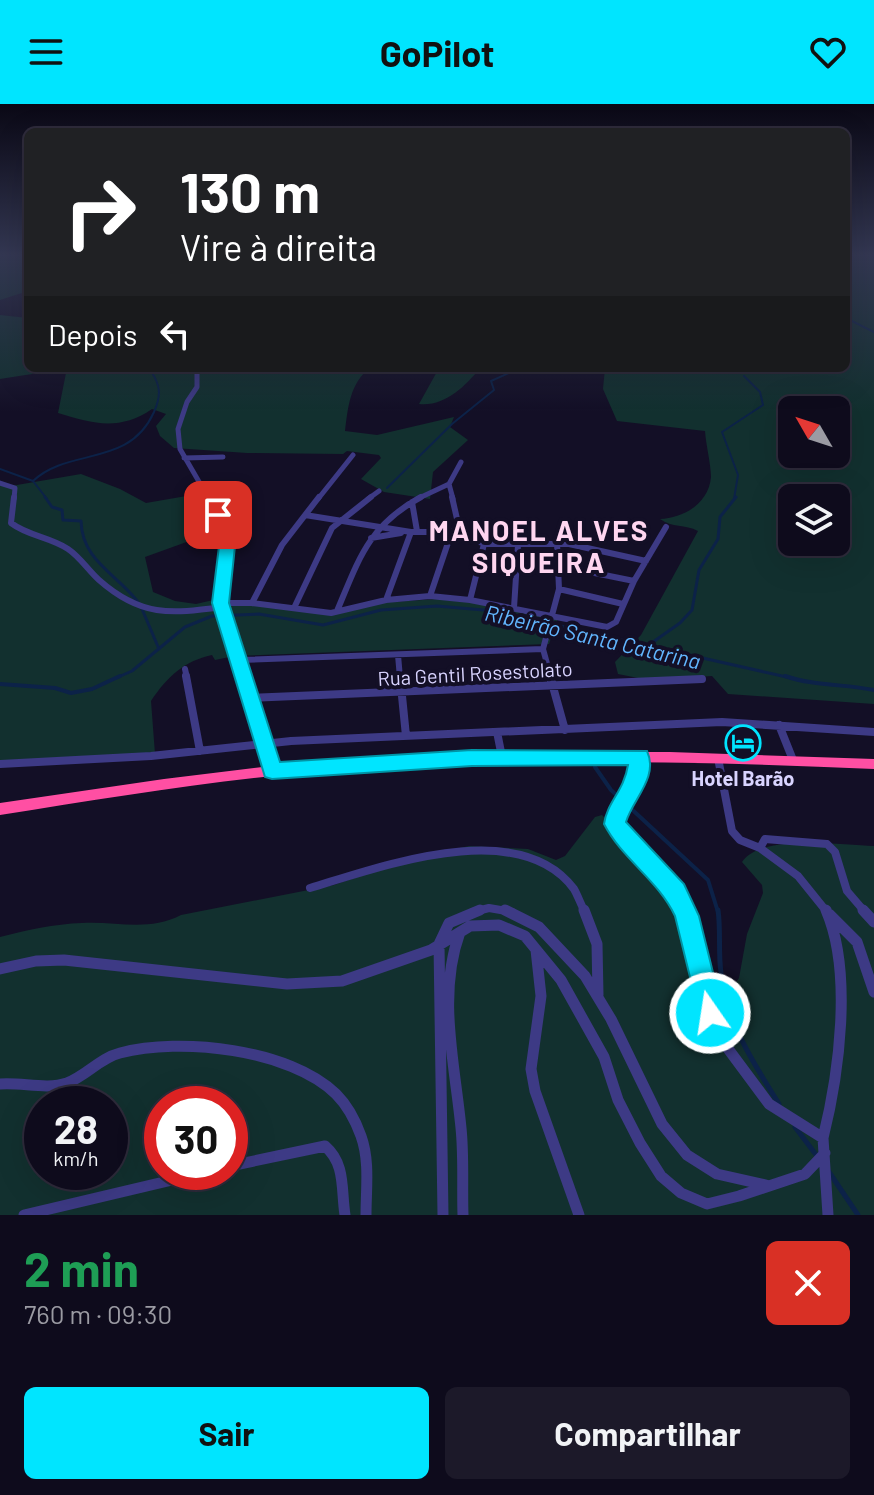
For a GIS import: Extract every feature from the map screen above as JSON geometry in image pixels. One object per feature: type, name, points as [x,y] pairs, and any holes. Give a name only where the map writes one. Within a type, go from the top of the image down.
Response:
[{"type":"highway","points":[[0,809],[272,771],[502,757],[718,758],[874,764]]},
{"type":"street","points":[[197,372],[197,387],[187,402],[178,429],[184,458],[206,492],[224,531],[228,561],[222,609],[272,771]]},
{"type":"street","points":[[252,603],[267,569],[353,455]]},
{"type":"street","points":[[184,458],[223,457]]},
{"type":"street","points":[[337,611],[371,538],[380,527],[412,502],[449,484],[461,462]]},
{"type":"street","points":[[0,483],[15,488],[17,495],[9,514],[11,523],[18,529],[52,539],[69,549],[112,592],[137,609],[149,612],[222,609],[252,603],[331,613],[386,600],[430,596],[514,608],[551,622],[603,627],[616,622],[634,581],[666,527]]},
{"type":"street","points":[[430,596],[456,532],[449,484]]},
{"type":"street","points":[[294,608],[326,537],[340,520],[379,491]]},
{"type":"street","points":[[386,600],[412,531],[412,502]]},
{"type":"street","points":[[305,515],[412,531],[456,532],[484,544],[557,543],[646,561]]},
{"type":"street","points":[[371,538],[412,531]]},
{"type":"street","points":[[557,543],[559,589],[543,649],[565,730]]},
{"type":"street","points":[[470,600],[484,544]]},
{"type":"street","points":[[514,608],[518,545]]},
{"type":"street","points":[[560,566],[634,581]]},
{"type":"street","points":[[559,589],[623,604]]},
{"type":"street","points":[[239,660],[543,649]]},
{"type":"street","points":[[398,655],[406,736]]},
{"type":"street","points":[[185,669],[200,751]]},
{"type":"street","name":"Rua Gentil Rosestolato","points":[[249,698],[702,679]]},
{"type":"street","points":[[0,764],[263,744],[722,722],[874,732]]},
{"type":"street","points":[[779,725],[793,760]]},
{"type":"street","points":[[497,732],[502,757]]},
{"type":"street","points":[[639,757],[635,785],[615,824],[625,839],[676,892],[687,916],[710,1013],[723,1042],[769,1104],[823,1138]]},
{"type":"street","points":[[718,758],[732,831],[740,840],[760,848],[800,879],[857,942],[874,992]]},
{"type":"street","points":[[760,848],[765,839],[827,844],[835,852],[847,891],[874,922]]},
{"type":"street","points":[[310,888],[457,850],[491,848],[529,858],[559,875],[587,911],[595,931],[598,997]]},
{"type":"street","points":[[443,1215],[439,944],[449,923],[488,908],[508,910],[531,921],[563,948],[598,997],[653,1106],[683,1149],[701,1167],[720,1175],[768,1186]]},
{"type":"street","points":[[827,912],[834,933],[840,980],[834,1077],[823,1138],[828,1215]]},
{"type":"street","points":[[0,969],[36,961],[64,960],[287,984],[342,981],[392,965],[483,923],[499,925],[525,936],[561,980],[604,1057],[618,1100],[661,1176],[681,1193],[707,1204],[805,1174],[825,1153]]},
{"type":"street","points":[[461,931],[451,950],[450,992],[463,1150],[463,1215]]},
{"type":"street","points":[[536,949],[541,996],[531,1069],[535,1091],[579,1215]]},
{"type":"street","points":[[0,1084],[68,1083],[116,1054],[149,1047],[192,1047],[279,1060],[309,1073],[336,1094],[351,1117],[363,1139],[366,1215]]},
{"type":"street","points":[[248,1162],[325,1146],[336,1153],[342,1175],[345,1215]]},
{"type":"street","points":[[24,1215],[144,1187]]},
{"type":"green space","points":[[850,308],[874,308],[874,704],[728,694],[712,676],[648,680],[618,674],[615,662],[641,635],[698,531],[660,519],[678,516],[694,507],[706,494],[711,477],[705,431],[617,421],[603,389],[605,372],[850,372]]},
{"type":"green space","points":[[0,315],[24,318],[24,372],[34,372],[0,379]]},
{"type":"green space","points":[[66,372],[365,372],[354,388],[345,431],[377,435],[454,417],[450,427],[468,440],[433,472],[430,499],[384,492],[361,479],[381,458],[379,455],[347,451],[343,454],[247,453],[174,448],[160,436],[156,426],[166,414],[152,409],[117,423],[83,420],[58,413]]},
{"type":"green space","points":[[437,372],[477,372],[446,399],[419,404]]},
{"type":"green space","points":[[81,474],[146,503],[198,494],[217,531],[145,557],[153,592],[175,601],[196,604],[222,598],[230,606],[262,606],[333,615],[375,603],[462,600],[558,618],[549,644],[234,656],[215,660],[212,655],[193,661],[177,671],[151,701],[155,754],[0,762],[0,482],[11,486]]},
{"type":"green space","points":[[602,815],[666,885],[683,915],[705,977],[734,985],[739,978],[747,934],[763,893],[762,885],[742,862],[766,847],[784,844],[874,846],[874,1215],[0,1215],[0,937],[72,924],[157,923],[181,915],[334,885],[413,858],[469,846],[528,849],[556,860],[565,856],[595,817]]},
{"type":"waterway","points":[[850,320],[874,332]]},
{"type":"waterway","points":[[33,481],[64,464],[130,442],[143,430],[158,401],[157,381],[152,372]]},
{"type":"waterway","points":[[387,488],[452,424],[494,390],[491,381],[511,372]]},
{"type":"waterway","points":[[734,499],[738,475],[722,432],[763,405],[760,392],[744,376]]},
{"type":"waterway","points":[[0,469],[33,481]]},
{"type":"waterway","points":[[33,481],[47,499]]},
{"type":"waterway","points":[[45,497],[52,507],[62,510],[63,520],[81,521],[87,547],[94,557],[138,602]]},
{"type":"waterway","points":[[652,646],[692,610],[699,570],[718,539],[720,517],[736,497]]},
{"type":"waterway","name":"Ribeirão Santa Catarina","points":[[159,649],[185,627],[212,616],[259,614],[323,625],[381,610],[437,606],[487,610]]},
{"type":"waterway","points":[[142,609],[159,649]]},
{"type":"waterway","name":"Ribeirão Santa Catarina","points":[[487,610],[652,646]]},
{"type":"waterway","points":[[487,610],[498,625]]},
{"type":"waterway","name":"Ribeirão Santa Catarina","points":[[652,646],[791,678]]},
{"type":"waterway","name":"Ribeirão Santa Catarina","points":[[116,678],[132,671],[159,649]]},
{"type":"waterway","name":"Ribeirão Santa Catarina","points":[[0,684],[55,688],[71,693],[92,689],[120,676]]},
{"type":"waterway","name":"Ribeirão Santa Catarina","points":[[785,676],[807,682],[874,690]]},
{"type":"waterway","points":[[595,767],[611,790],[708,880],[718,912]]},
{"type":"waterway","points":[[718,910],[720,965],[729,1008],[742,1042],[779,1104]]},
{"type":"waterway","points":[[795,1127],[817,1156]]},
{"type":"waterway","points":[[829,1172],[858,1215]]},
{"type":"place","name":"Hotel Barão","points":[[743,743]]},
{"type":"district","name":"MANOEL ALVES SIQUEIRA","points":[[539,546]]},
{"type":"route","points":[[218,515],[224,531],[228,561],[221,603],[272,771],[472,758],[639,757],[638,777],[629,798],[620,808],[615,824],[625,839],[676,892],[687,916],[710,1013]]}]
